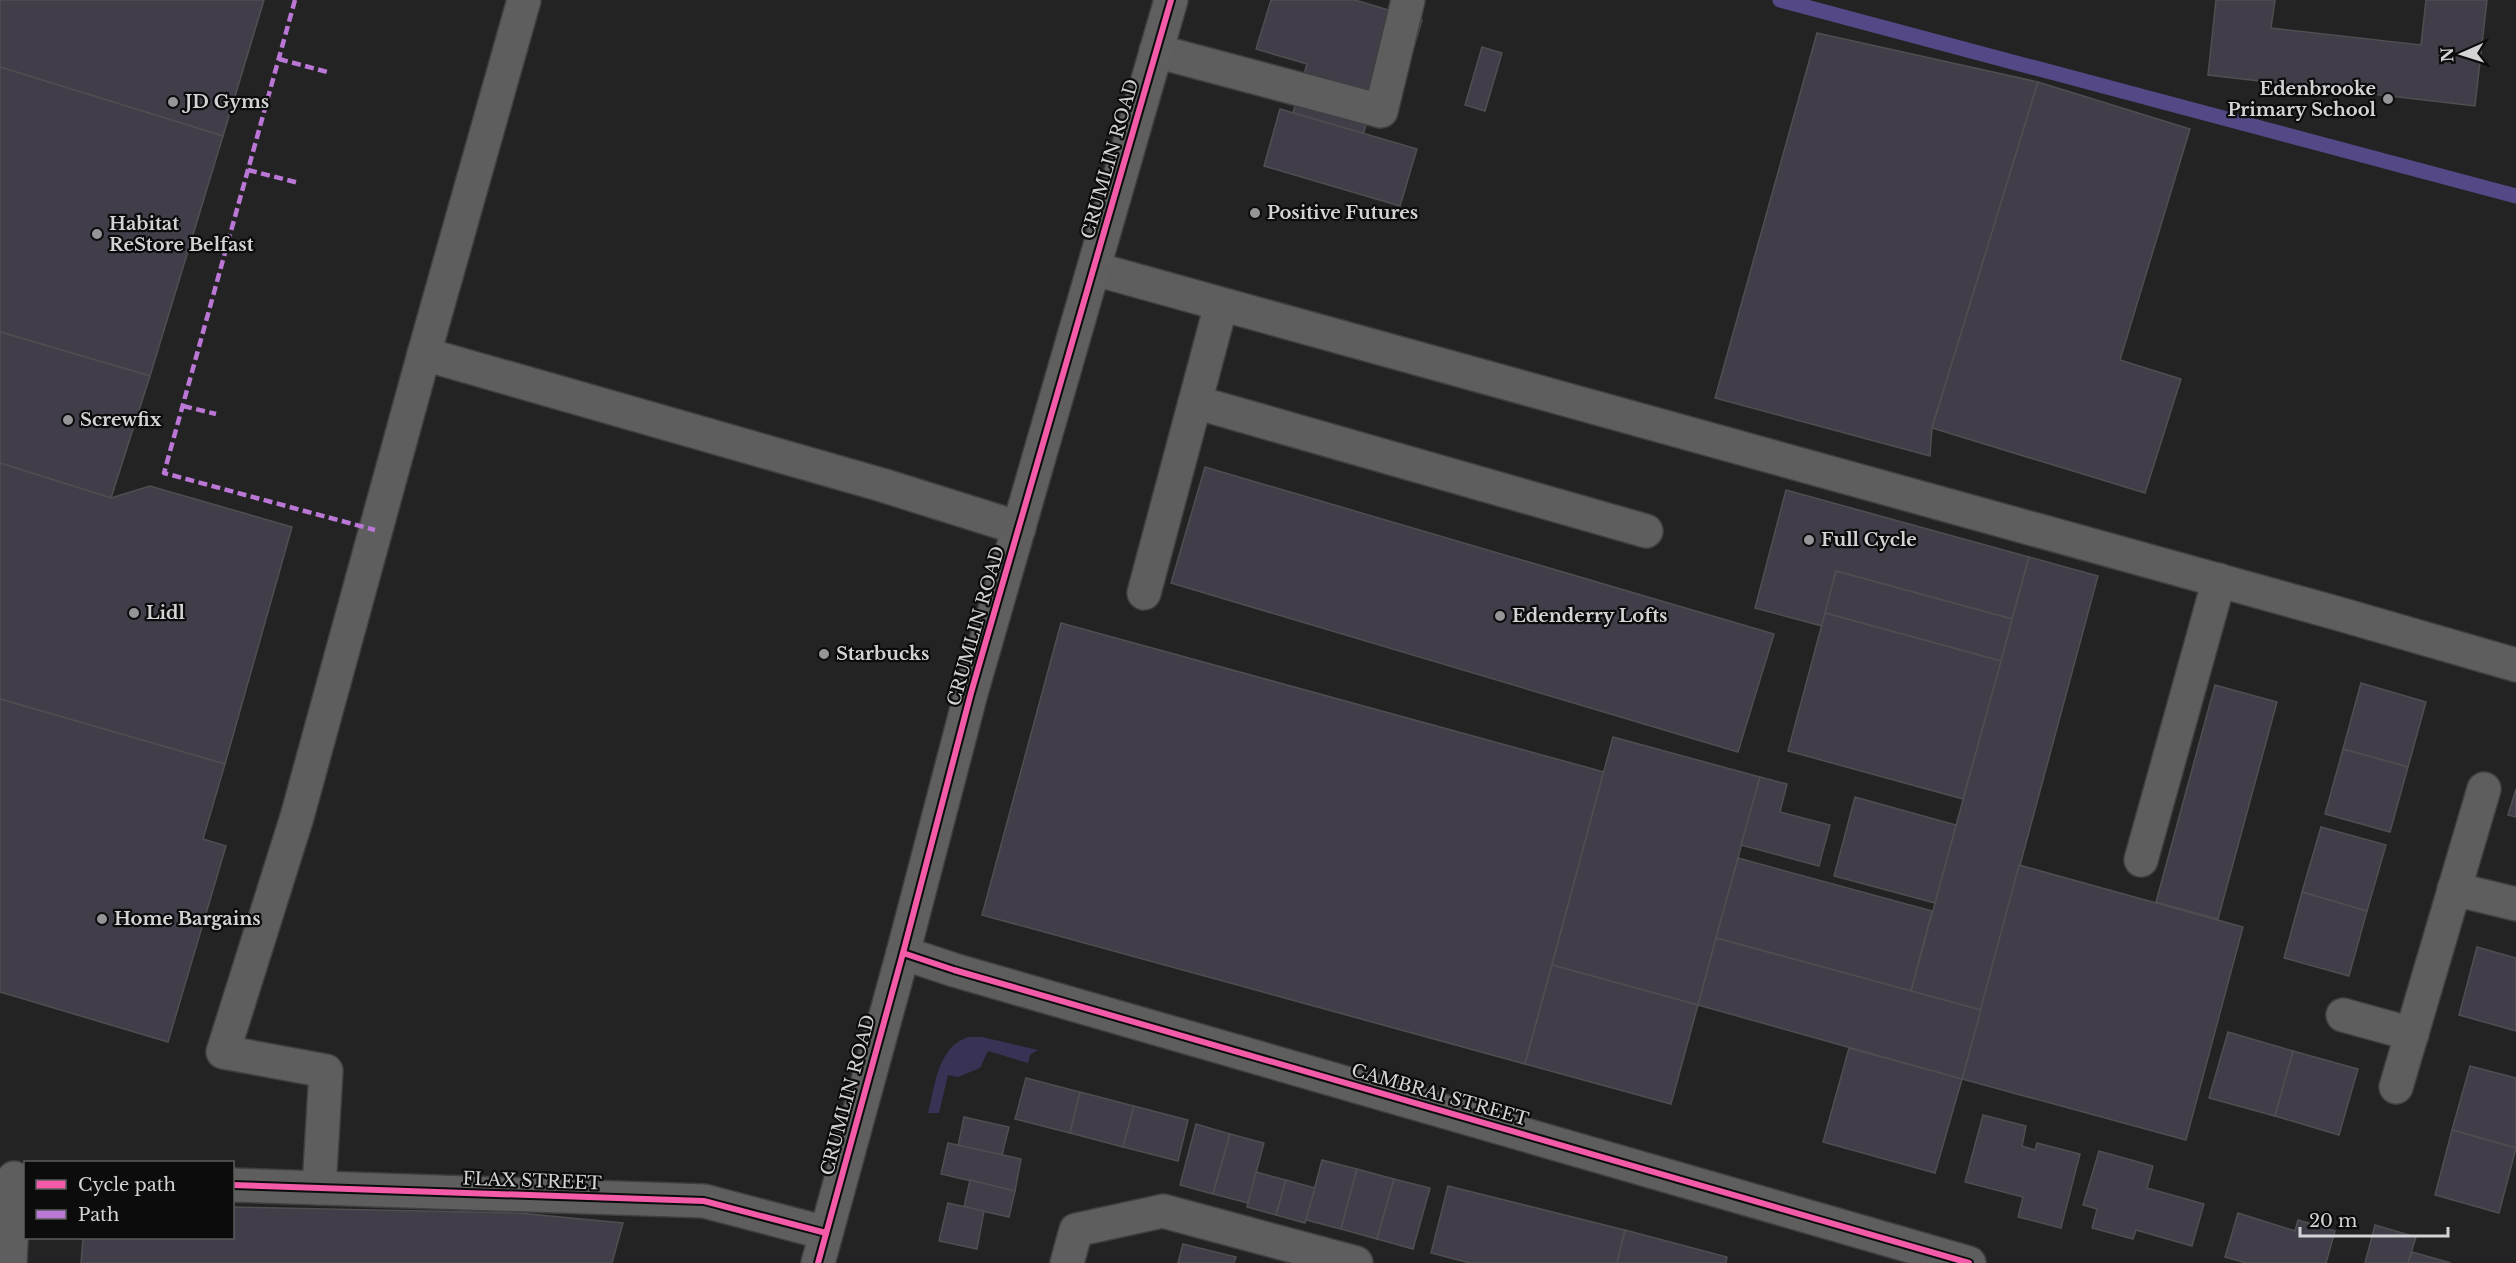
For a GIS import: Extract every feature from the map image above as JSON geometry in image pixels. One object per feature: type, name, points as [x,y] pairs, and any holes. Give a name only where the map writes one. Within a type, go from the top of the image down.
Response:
[{"type":"main road","name":"CRUMLIN ROAD","points":[[822,1248],[971,693],[1171,0]]},
{"type":"street","points":[[319,1188],[326,1071],[223,1052],[297,817],[524,0]]},
{"type":"street","points":[[1156,51],[1381,111],[1408,0]]},
{"type":"street","points":[[1095,269],[2219,580],[2516,665]]},
{"type":"street","points":[[1144,593],[1221,305]]},
{"type":"street","points":[[424,354],[882,485],[1019,528]]},
{"type":"street","points":[[1195,402],[1646,531]]},
{"type":"street","points":[[2141,860],[2219,580]]},
{"type":"street","points":[[2396,1087],[2484,789]]},
{"type":"street","points":[[2454,889],[2516,904]]},
{"type":"street","name":"CAMBRAI STREET","points":[[903,953],[954,970],[1969,1263]]},
{"type":"street","points":[[2343,1015],[2412,1034]]},
{"type":"street","points":[[10,1263],[13,1179]]},
{"type":"street","name":"FLAX STREET","points":[[234,1185],[704,1201],[822,1248]]},
{"type":"street","points":[[1067,1263],[1076,1230],[1163,1210],[1356,1263]]},
{"type":"shaded area","points":[[969,1037],[982,1037],[1038,1050],[1030,1055],[1028,1063],[988,1051],[980,1068],[958,1077],[948,1075],[939,1113],[928,1113],[944,1057],[959,1041]]},
{"type":"building","name":"JD Gyms","points":[[0,0],[264,0],[223,136],[0,67]]},
{"type":"building","points":[[1271,0],[1355,0],[1422,20],[1402,87],[1380,80],[1362,138],[1292,116],[1307,64],[1256,49]]},
{"type":"building","points":[[2216,0],[2275,0],[2271,28],[2421,45],[2426,0],[2487,0],[2475,106],[2208,75]]},
{"type":"building","points":[[1817,33],[2038,82],[1932,428],[1930,456],[1715,398]]},
{"type":"building","points":[[1482,47],[1502,53],[1485,111],[1465,105]]},
{"type":"building","name":"Habitat ReStore Belfast","points":[[0,67],[223,136],[150,376],[0,332]]},
{"type":"building","points":[[2038,82],[2190,129],[2120,360],[2181,379],[2145,493],[1932,428]]},
{"type":"building","points":[[1280,109],[1417,149],[1400,206],[1264,166]]},
{"type":"building","name":"Screwfix","points":[[0,332],[150,376],[111,498],[0,463]]},
{"type":"building","name":"Lidl","points":[[0,463],[111,498],[150,486],[292,527],[225,764],[0,699]]},
{"type":"building","name":"Edenderry Lofts","points":[[1205,467],[1774,634],[1738,752],[1171,583]]},
{"type":"building","points":[[1786,490],[2029,557],[2012,619],[1836,571],[1822,626],[1755,608]]},
{"type":"building","points":[[2029,557],[2098,576],[1981,1010],[1911,991]]},
{"type":"building","points":[[1836,571],[2012,619],[2001,661],[1825,613]]},
{"type":"building","points":[[1825,613],[2001,661],[1963,799],[1788,751]]},
{"type":"building","points":[[1061,623],[1604,772],[1525,1064],[982,915]]},
{"type":"building","points":[[2361,683],[2426,702],[2408,767],[2343,749]]},
{"type":"building","points":[[2215,685],[2277,702],[2218,919],[2156,902]]},
{"type":"building","name":"Home Bargains","points":[[0,699],[225,764],[203,839],[226,846],[168,1042],[0,992]]},
{"type":"building","points":[[1613,737],[1760,777],[1698,1005],[1552,965]]},
{"type":"building","points":[[2343,749],[2408,767],[2390,832],[2325,814]]},
{"type":"building","points":[[1760,777],[1787,784],[1780,812],[1830,825],[1819,866],[1741,845]]},
{"type":"building","points":[[2516,789],[2516,817],[2508,815]]},
{"type":"building","points":[[1855,797],[1956,825],[1935,903],[1834,876]]},
{"type":"building","points":[[2321,827],[2386,845],[2367,911],[2302,892]]},
{"type":"building","points":[[1738,858],[1932,911],[1911,991],[1716,938]]},
{"type":"building","points":[[2019,865],[2243,927],[2186,1140],[1962,1079]]},
{"type":"building","points":[[2302,892],[2367,911],[2349,976],[2284,958]]},
{"type":"building","points":[[1716,938],[1981,1010],[1962,1079],[1698,1005]]},
{"type":"building","points":[[2477,947],[2516,958],[2516,1031],[2459,1015]]},
{"type":"building","points":[[1552,965],[1698,1005],[1671,1104],[1525,1064]]},
{"type":"building","points":[[2228,1032],[2293,1051],[2275,1116],[2209,1098]]},
{"type":"building","points":[[1849,1048],[1962,1079],[1935,1173],[1823,1142]]},
{"type":"building","points":[[2293,1051],[2358,1069],[2339,1135],[2275,1116]]},
{"type":"building","points":[[2470,1066],[2516,1078],[2516,1148],[2452,1130]]},
{"type":"building","points":[[1026,1078],[1080,1092],[1070,1133],[1015,1119]]},
{"type":"building","points":[[1080,1092],[1134,1106],[1123,1147],[1070,1133]]},
{"type":"building","points":[[1134,1106],[1188,1120],[1178,1161],[1123,1147]]},
{"type":"building","points":[[1983,1115],[2026,1126],[2022,1146],[2035,1150],[2037,1143],[2080,1154],[2061,1228],[2018,1217],[2023,1197],[1965,1182]]},
{"type":"building","points":[[964,1117],[1009,1127],[1002,1155],[958,1146]]},
{"type":"building","points":[[1196,1124],[1230,1134],[1213,1194],[1180,1185]]},
{"type":"building","points":[[2452,1130],[2516,1148],[2499,1213],[2435,1195]]},
{"type":"building","points":[[1230,1134],[1264,1143],[1248,1203],[1213,1194]]},
{"type":"building","points":[[948,1143],[1021,1159],[1015,1191],[941,1174]]},
{"type":"building","points":[[2099,1151],[2153,1166],[2147,1188],[2204,1204],[2192,1246],[2136,1230],[2133,1239],[2092,1228],[2097,1209],[2083,1205]]},
{"type":"building","points":[[1322,1160],[1357,1169],[1341,1229],[1306,1220]]},
{"type":"building","points":[[1357,1169],[1394,1179],[1377,1239],[1341,1229]]},
{"type":"building","points":[[1256,1172],[1286,1180],[1276,1215],[1247,1207]]},
{"type":"building","points":[[1394,1179],[1430,1188],[1413,1249],[1377,1239]]},
{"type":"building","points":[[970,1180],[1015,1191],[1009,1217],[964,1207]]},
{"type":"building","points":[[1286,1180],[1315,1188],[1305,1223],[1276,1215]]},
{"type":"building","points":[[1448,1186],[1625,1230],[1617,1263],[1470,1263],[1431,1253]]},
{"type":"building","points":[[948,1203],[984,1211],[977,1249],[939,1241]]},
{"type":"building","points":[[234,1207],[519,1213],[623,1223],[612,1263],[81,1263],[83,1239],[234,1239]]},
{"type":"building","points":[[2238,1213],[2295,1231],[2298,1220],[2335,1231],[2326,1263],[2246,1263],[2225,1257]]},
{"type":"building","points":[[2375,1225],[2416,1237],[2408,1263],[2365,1263]]},
{"type":"building","points":[[1625,1230],[1727,1257],[1726,1263],[1617,1263]]},
{"type":"building","points":[[1183,1244],[1236,1257],[1234,1263],[1178,1263]]},
{"type":"building","points":[[2412,1252],[2451,1263],[2408,1263]]},
{"type":"waterway","points":[[1780,0],[2516,196]]},
{"type":"marked path","points":[[295,0],[164,473],[375,530]]},
{"type":"marked path","points":[[279,59],[331,73]]},
{"type":"marked path","points":[[248,170],[299,183]]},
{"type":"marked path","points":[[183,406],[216,414]]},
{"type":"cycle path","points":[[818,1263],[971,693],[1171,0]]},
{"type":"cycle path","points":[[903,953],[954,970],[1969,1263]]},
{"type":"cycle path","points":[[234,1185],[704,1201],[826,1233]]},
{"type":"place","name":"Edenbrooke Primary School","points":[[2388,99]]},
{"type":"place","name":"JD Gyms","points":[[173,102]]},
{"type":"place","name":"Positive Futures","points":[[1255,213]]},
{"type":"place","name":"Habitat ReStore Belfast","points":[[97,234]]},
{"type":"place","name":"Screwfix","points":[[68,420]]},
{"type":"place","name":"Full Cycle","points":[[1809,540]]},
{"type":"place","name":"Lidl","points":[[134,613]]},
{"type":"place","name":"Edenderry Lofts","points":[[1500,616]]},
{"type":"place","name":"Starbucks","points":[[824,654]]},
{"type":"place","name":"Home Bargains","points":[[102,919]]}]
